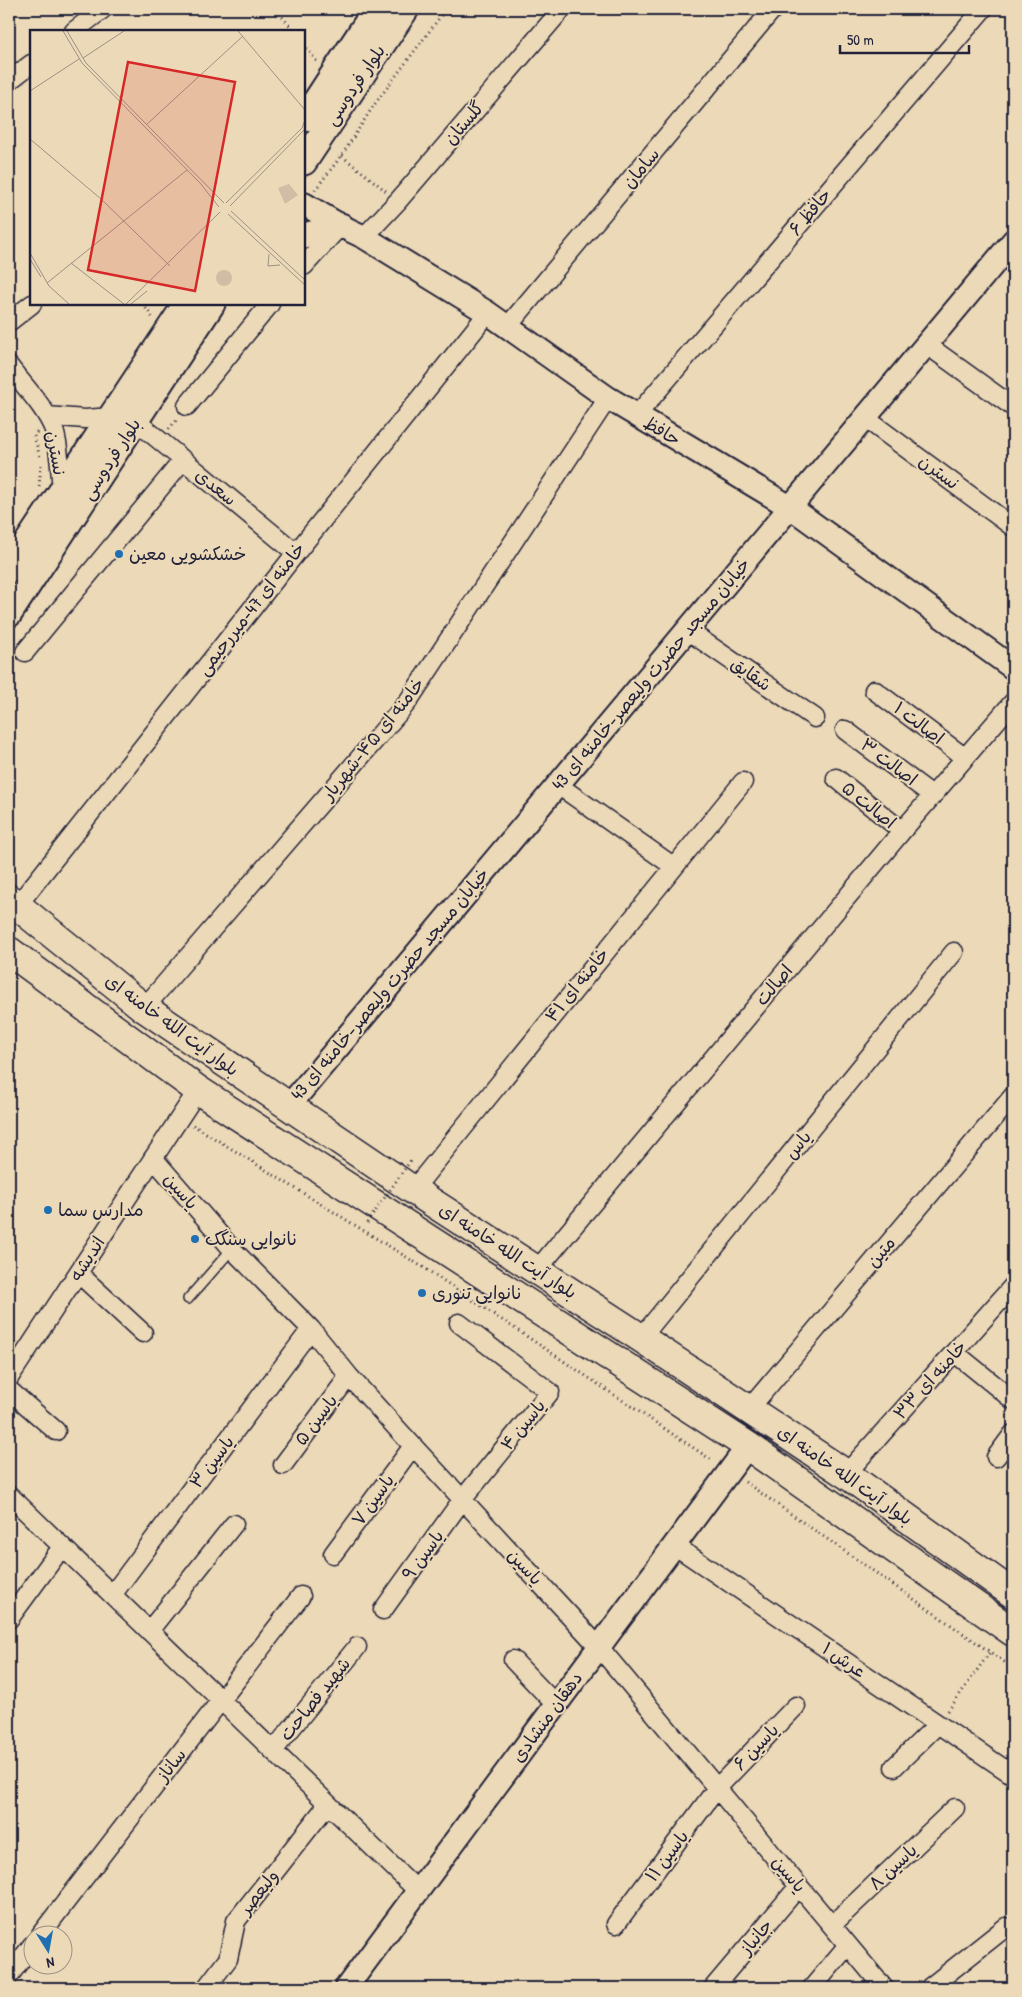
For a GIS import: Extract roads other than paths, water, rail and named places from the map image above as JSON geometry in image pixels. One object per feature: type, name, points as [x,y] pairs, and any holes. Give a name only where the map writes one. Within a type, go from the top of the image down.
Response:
[{"type":"main road","name":"بلوار فردوسی","points":[[305,117],[376,9]]},
{"type":"main road","name":"بلوار فردوسی","points":[[305,160],[406,9]]},
{"type":"main road","points":[[305,236],[341,226]]},
{"type":"main road","name":"بلوار فردوسی","points":[[9,614],[124,419],[185,305]]},
{"type":"main road","name":"بلوار فردوسی","points":[[12,562],[50,492],[124,419],[211,305]]},
{"type":"main road","name":"بلوار آیت الله خامنه ای","points":[[13,903],[144,1008],[413,1190],[642,1338],[846,1474],[1013,1594]]},
{"type":"main road","name":"بلوار آیت الله خامنه ای","points":[[9,950],[198,1090],[748,1446],[1013,1632]]},
{"type":"street","points":[[75,30],[103,9]]},
{"type":"street","name":"گلستان","points":[[364,237],[398,201],[562,9]]},
{"type":"street","name":"سامان","points":[[508,326],[773,9]]},
{"type":"street","name":"حافظ ۶","points":[[636,416],[983,9]]},
{"type":"street","points":[[9,81],[30,65]]},
{"type":"street","name":"حافظ","points":[[305,205],[364,237],[488,313],[636,416],[790,507],[1013,668]]},
{"type":"street","points":[[305,265],[341,226]]},
{"type":"street","name":"خیابان مسجد حضرت ولیعصر-خامنه ای 43","points":[[288,1107],[1013,241]]},
{"type":"street","points":[[9,322],[31,305]]},
{"type":"street","points":[[187,406],[269,305]]},
{"type":"street","name":"خامنه ای 47-میررحیمی","points":[[13,903],[488,313]]},
{"type":"street","points":[[927,345],[1013,406]]},
{"type":"street","name":"نسترن","points":[[9,366],[47,416],[53,428],[58,449],[50,492]]},
{"type":"street","name":"خامنه ای ۴۵-شهریار","points":[[144,1008],[407,704],[608,398]]},
{"type":"street","name":"نسترن","points":[[47,416],[85,419],[124,419]]},
{"type":"street","name":"نسترن","points":[[865,418],[1013,527]]},
{"type":"street","name":"سعدی","points":[[124,419],[160,441],[296,553]]},
{"type":"street","points":[[25,652],[183,460]]},
{"type":"street","name":"شقایق","points":[[688,630],[815,718]]},
{"type":"street","name":"اصالت ۱","points":[[874,690],[964,757]]},
{"type":"street","name":"اصالت","points":[[537,1270],[932,795],[1013,702]]},
{"type":"street","name":"اصالت ۳","points":[[845,730],[932,795]]},
{"type":"street","name":"اصالت ۵","points":[[836,778],[902,831]]},
{"type":"street","name":"خامنه ای ۴۱","points":[[413,1190],[742,782]]},
{"type":"street","points":[[558,785],[673,866]]},
{"type":"street","name":"یاس","points":[[642,1338],[954,952]]},
{"type":"street","name":"اندیشه","points":[[9,1378],[198,1090]]},
{"type":"street","name":"متین","points":[[749,1409],[1013,1096]]},
{"type":"street","name":"یاسین","points":[[152,1158],[232,1249],[311,1329],[349,1376],[599,1647],[884,1988]]},
{"type":"street","points":[[78,1273],[143,1333]]},
{"type":"street","name":"خامنه ای ۳۳","points":[[846,1474],[1013,1286]]},
{"type":"street","name":"یاسین ۴","points":[[459,1323],[550,1392],[462,1500]]},
{"type":"street","name":"یاسین ۳","points":[[112,1595],[311,1329]]},
{"type":"street","points":[[955,1353],[1013,1400]]},
{"type":"street","name":"یاسین ۵","points":[[282,1465],[349,1376]]},
{"type":"street","points":[[9,1390],[56,1431]]},
{"type":"street","points":[[996,1457],[1013,1434]]},
{"type":"street","name":"یاسین ۷","points":[[333,1554],[413,1446]]},
{"type":"street","name":"دهقان منشادی","points":[[353,1985],[418,1891],[748,1446]]},
{"type":"street","points":[[9,1495],[418,1891]]},
{"type":"street","name":"یاسین ۹","points":[[383,1610],[462,1500]]},
{"type":"street","points":[[149,1631],[234,1524]]},
{"type":"street","name":"عرش ۱","points":[[674,1545],[1013,1775]]},
{"type":"street","points":[[9,1619],[62,1547]]},
{"type":"street","name":"ساناز","points":[[49,1924],[301,1596]]},
{"type":"street","name":"شهید فصاحت","points":[[273,1751],[357,1647]]},
{"type":"street","points":[[513,1660],[556,1705]]},
{"type":"street","name":"یاسین ۶","points":[[717,1788],[796,1706]]},
{"type":"street","points":[[894,1767],[938,1724]]},
{"type":"street","name":"یاسین ۱۱","points":[[616,1924],[717,1788]]},
{"type":"street","name":"ولیعصر","points":[[206,1988],[228,1959],[236,1921],[328,1804]]},
{"type":"street","name":"یاسین ۸","points":[[832,1925],[955,1808]]},
{"type":"street","name":"جانباز","points":[[713,1988],[799,1886]]},
{"type":"street","points":[[929,1988],[1006,1927]]},
{"type":"street","points":[[812,1988],[848,1945]]},
{"type":"street","points":[[9,1976],[22,1958]]},
{"type":"lane","points":[[188,1299],[232,1249]]},
{"type":"place","name":"خشکشویی معین","points":[[119,554]]},
{"type":"place","name":"مدارس سما","points":[[48,1210]]},
{"type":"place","name":"نانوایی سنگک","points":[[195,1239]]},
{"type":"place","name":"نانوایی تنوری","points":[[422,1293]]}]
